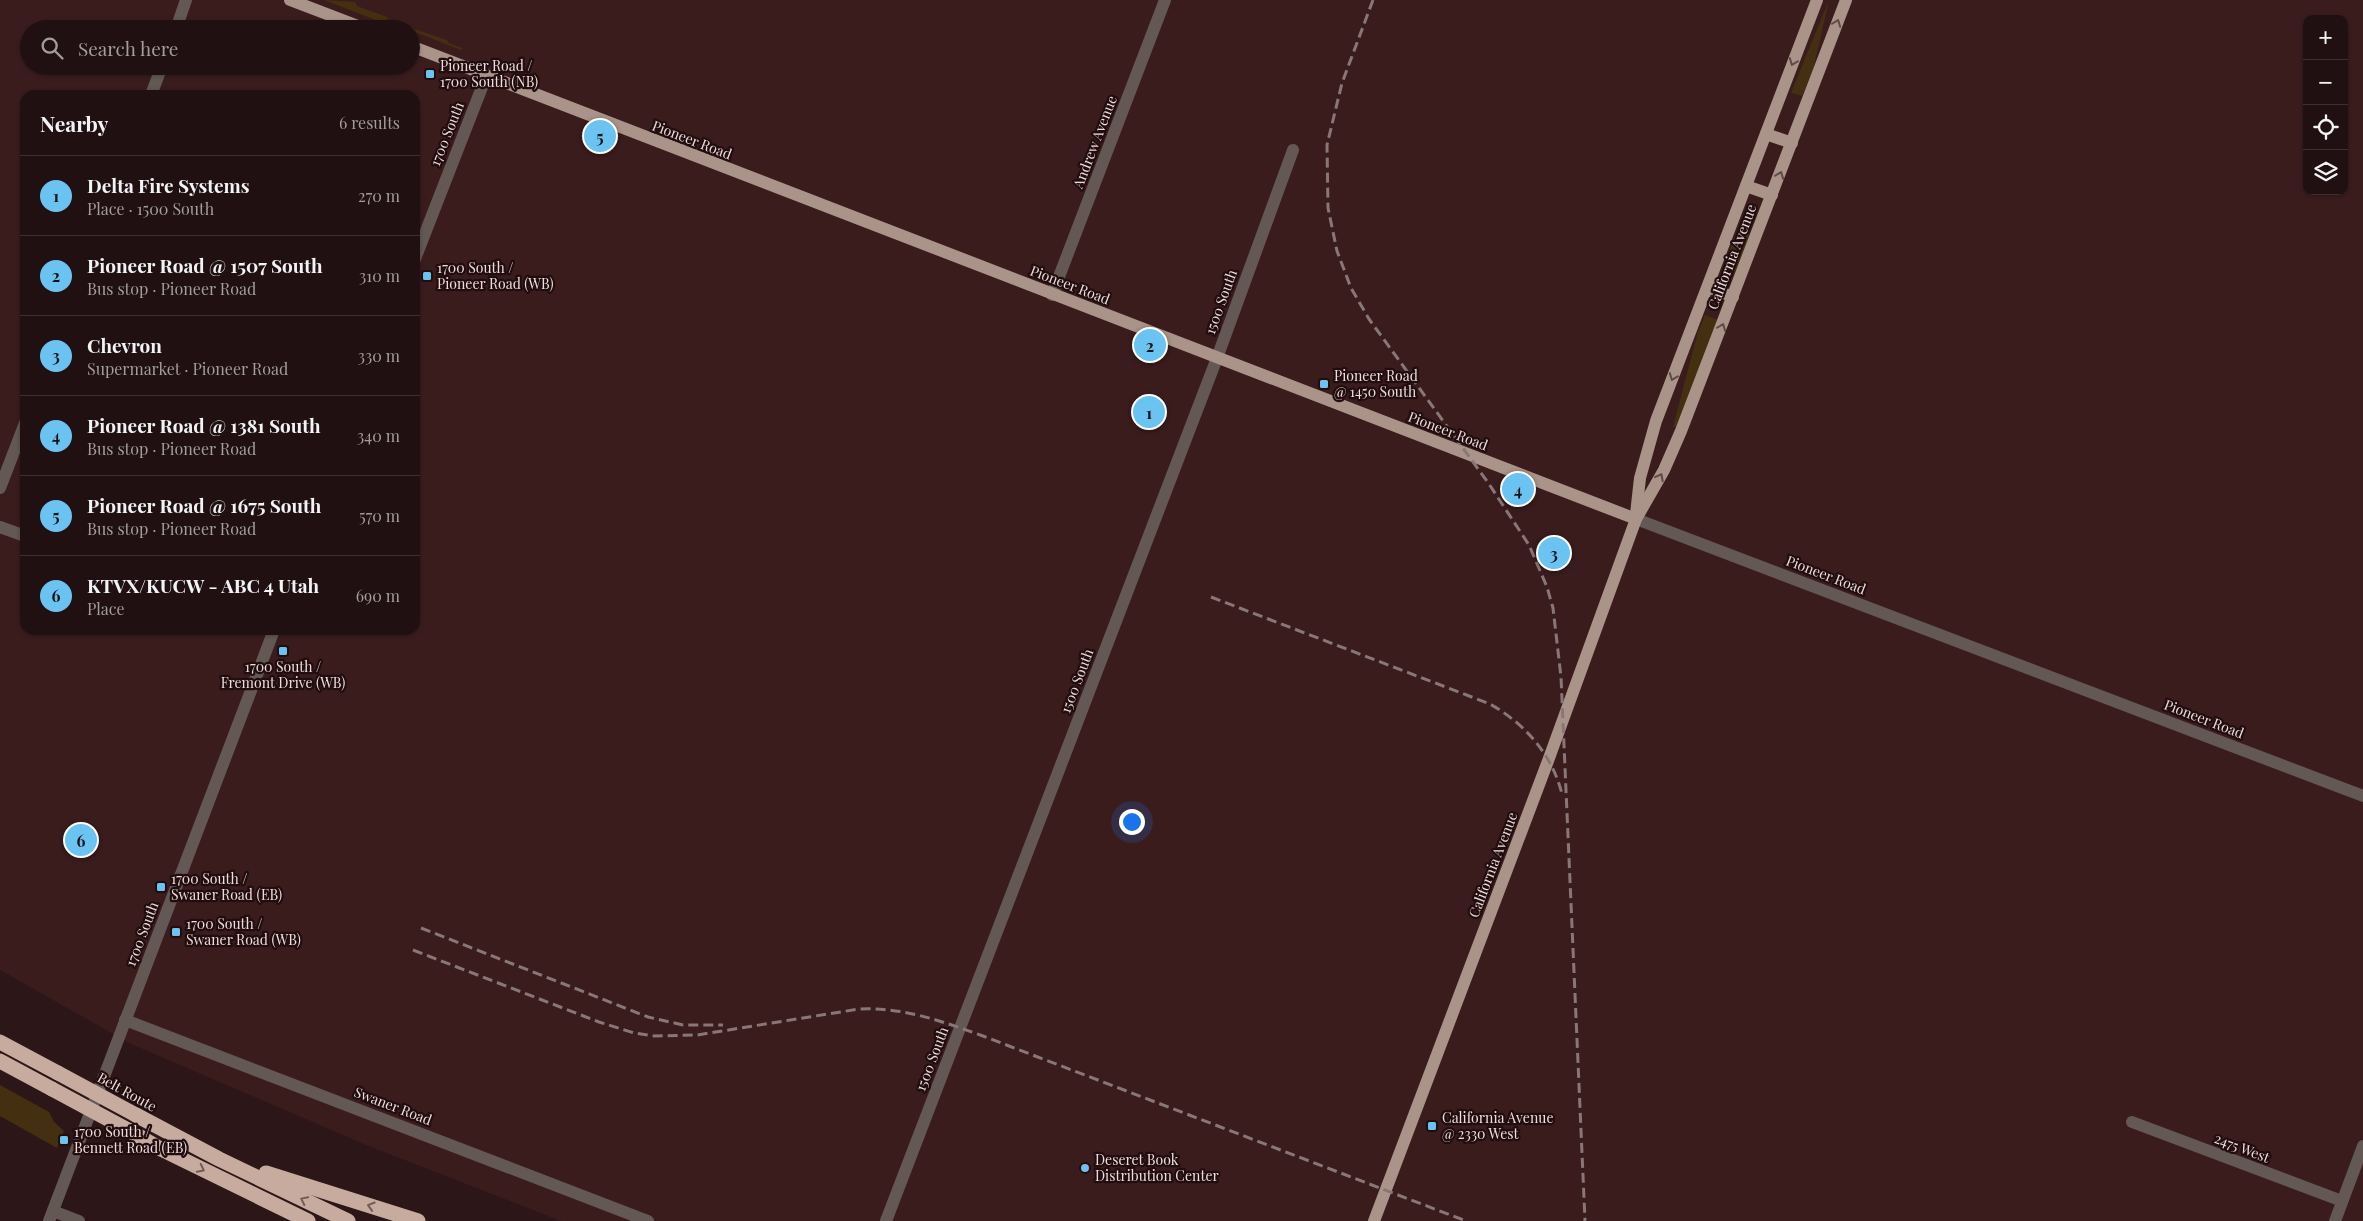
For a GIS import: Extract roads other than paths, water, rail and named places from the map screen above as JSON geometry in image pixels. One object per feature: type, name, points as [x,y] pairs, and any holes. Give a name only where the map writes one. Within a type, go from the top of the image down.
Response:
[{"type":"highway","name":"Belt Route","points":[[0,1042],[219,1159],[348,1221]]},
{"type":"highway","points":[[0,1061],[157,1147],[308,1221]]},
{"type":"highway","points":[[219,1159],[418,1221]]},
{"type":"main road","points":[[290,0],[342,20]]},
{"type":"main road","name":"California Avenue","points":[[1636,519],[1640,478],[1649,440],[1817,0]]},
{"type":"main road","name":"California Avenue","points":[[1374,1221],[1539,786],[1636,519],[1673,452],[1846,0]]},
{"type":"main road","name":"Pioneer Road","points":[[420,50],[486,77],[1636,519]]},
{"type":"main road","points":[[1766,134],[1792,143]]},
{"type":"main road","points":[[1746,186],[1772,196]]},
{"type":"main road","points":[[1708,286],[1733,297]]},
{"type":"street","points":[[179,20],[186,0]]},
{"type":"street","name":"Andrew Avenue","points":[[1052,295],[1165,0]]},
{"type":"street","points":[[153,90],[159,75]]},
{"type":"street","name":"1700 South","points":[[420,246],[486,77]]},
{"type":"street","name":"1500 South","points":[[886,1221],[1217,358],[1293,150]]},
{"type":"street","points":[[0,488],[20,436]]},
{"type":"street","name":"Pioneer Road","points":[[1636,519],[2363,796]]},
{"type":"street","points":[[0,527],[20,534]]},
{"type":"street","name":"1700 South","points":[[51,1216],[270,635]]},
{"type":"street","name":"Swaner Road","points":[[126,1020],[648,1221]]},
{"type":"street","name":"2475 West","points":[[2132,1122],[2342,1201]]},
{"type":"street","points":[[2334,1221],[2363,1146]]},
{"type":"street","points":[[51,1216],[80,1221]]},
{"type":"railway","points":[[1373,0],[1342,83],[1327,145],[1328,208],[1337,251],[1351,288],[1369,319],[1489,484],[1529,545],[1547,587],[1553,608],[1561,677],[1585,1221]]},
{"type":"railway","points":[[1211,597],[1490,704],[1515,721],[1544,753],[1562,794]]},
{"type":"railway","points":[[421,928],[648,1017],[683,1025],[723,1025]]},
{"type":"railway","points":[[413,950],[599,1022],[634,1033],[655,1036],[697,1035],[859,1009],[891,1010],[922,1016],[983,1036],[1466,1221]]},
{"type":"place","name":"Pioneer Road / 1700 South (NB)","points":[[430,74]]},
{"type":"place","name":"Pioneer Road @ 1675 South","points":[[600,136]]},
{"type":"place","name":"1700 South / Pioneer Road (WB)","points":[[427,276]]},
{"type":"place","name":"Pioneer Road @ 1507 South","points":[[1150,345]]},
{"type":"place","name":"Pioneer Road @ 1450 South","points":[[1324,384]]},
{"type":"place","name":"Delta Fire Systems","points":[[1149,412]]},
{"type":"place","name":"Pioneer Road @ 1381 South","points":[[1518,489]]},
{"type":"place","name":"Chevron","points":[[1554,553]]},
{"type":"place","name":"1700 South / Fremont Drive (WB)","points":[[283,651]]},
{"type":"place","name":"KTVX/KUCW - ABC 4 Utah","points":[[81,840]]},
{"type":"place","name":"1700 South / Swaner Road (EB)","points":[[161,887]]},
{"type":"place","name":"1700 South / Swaner Road (WB)","points":[[176,932]]},
{"type":"place","name":"California Avenue @ 2330 West","points":[[1432,1126]]},
{"type":"place","name":"1700 South / Bennett Road (EB)","points":[[64,1140]]},
{"type":"place","name":"Deseret Book Distribution Center","points":[[1085,1168]]}]
